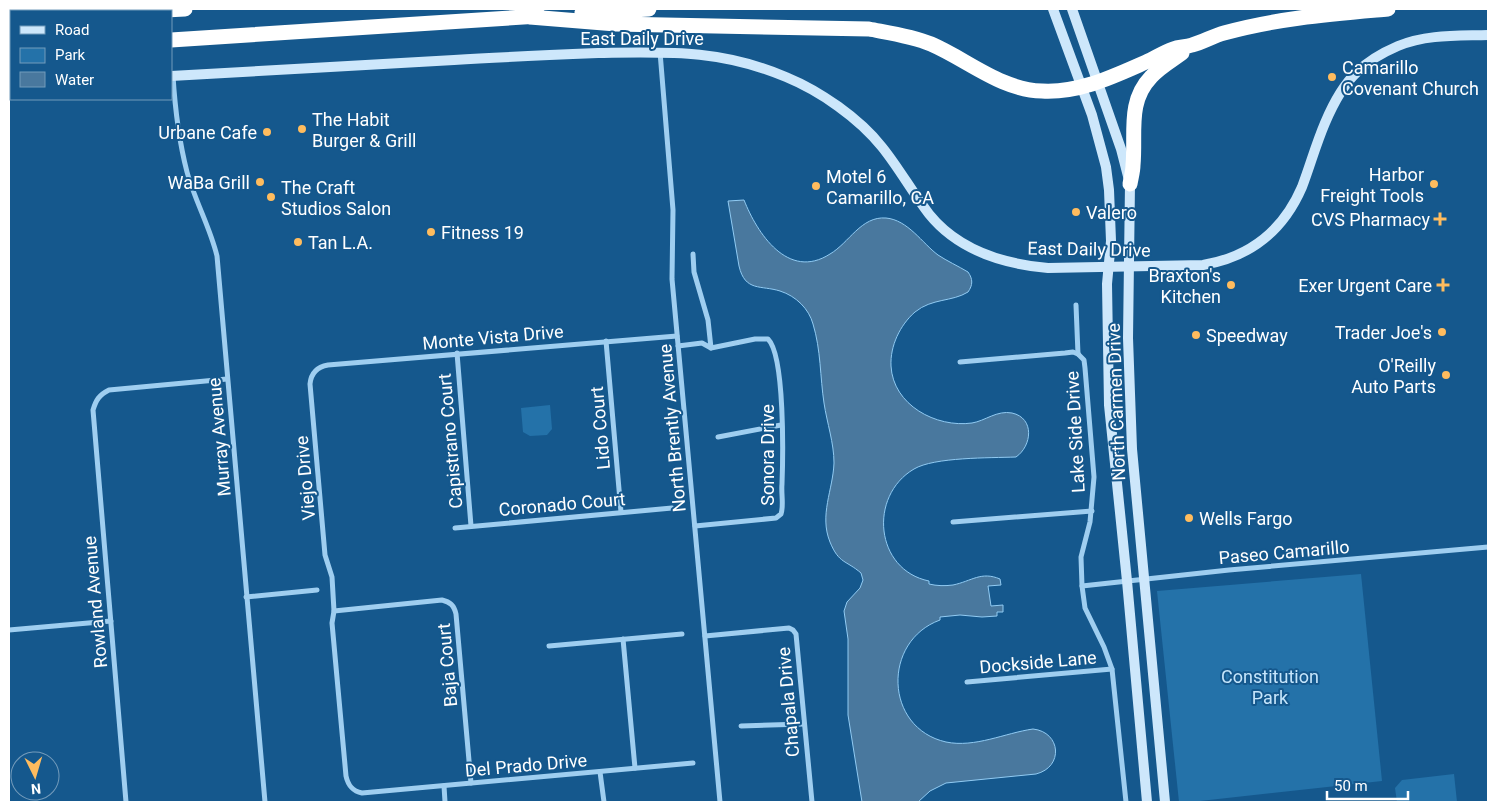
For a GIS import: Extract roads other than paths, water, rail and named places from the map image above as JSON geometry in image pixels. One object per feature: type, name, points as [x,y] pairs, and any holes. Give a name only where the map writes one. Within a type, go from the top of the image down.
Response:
[{"type":"highway","points":[[165,10],[185,9]]},
{"type":"highway","points":[[172,40],[650,9]]},
{"type":"highway","points":[[530,17],[616,24],[869,29],[896,33],[930,43],[1011,86],[1044,91],[1082,87],[1098,83],[1173,49],[1191,46],[1224,33],[1284,19],[1388,9]]},
{"type":"highway","points":[[1130,184],[1133,165],[1134,113],[1140,92],[1151,77],[1163,66],[1191,46]]},
{"type":"main road","name":"North Carmen Drive","points":[[1053,9],[1095,125],[1106,167],[1109,190],[1111,229],[1107,284],[1109,405],[1127,581],[1146,802]]},
{"type":"main road","name":"North Carmen Drive","points":[[1072,9],[1121,149],[1130,184],[1128,338],[1132,450],[1165,802]]},
{"type":"main road","name":"East Daily Drive","points":[[172,76],[533,55],[660,52],[711,55],[746,63],[794,81],[825,98],[872,135],[931,216],[942,227],[979,252],[1000,260],[1028,266],[1070,268],[1202,265],[1216,263],[1240,255],[1273,232],[1294,203],[1302,187],[1336,98],[1358,70],[1388,51],[1410,42],[1436,37],[1488,35]]},
{"type":"street","name":"North Brently Avenue","points":[[660,52],[673,210],[672,279],[720,802]]},
{"type":"street","name":"Murray Avenue","points":[[172,76],[180,139],[188,173],[217,256],[265,802]]},
{"type":"street","points":[[693,254],[694,272],[708,320],[711,348]]},
{"type":"street","name":"Lake Side Drive","points":[[1076,305],[1078,354],[1084,360],[1086,368],[1094,477],[1092,511],[1081,557],[1082,586],[1085,608],[1104,647],[1112,669],[1126,802]]},
{"type":"street","name":"Monte Vista Drive","points":[[313,373],[322,366],[328,365],[677,336]]},
{"type":"street","name":"Sonora Drive","points":[[695,526],[776,518],[781,514],[783,466],[781,402],[777,360],[772,342],[768,339],[755,339],[711,348]]},
{"type":"street","name":"Lido Court","points":[[606,341],[621,512]]},
{"type":"street","points":[[678,346],[702,343],[711,348]]},
{"type":"street","points":[[960,362],[1065,352],[1078,354]]},
{"type":"street","name":"Capistrano Court","points":[[457,353],[471,526]]},
{"type":"street","name":"Viejo Drive","points":[[313,373],[310,384],[325,555],[331,571],[334,610]]},
{"type":"street","name":"Rowland Avenue","points":[[126,802],[93,415],[96,399],[101,394],[116,388],[227,379]]},
{"type":"street","points":[[718,438],[781,425]]},
{"type":"street","name":"Coronado Court","points":[[455,528],[672,508]]},
{"type":"street","points":[[953,522],[1092,511]]},
{"type":"street","name":"Paseo Camarillo","points":[[1082,586],[1229,570],[1488,547]]},
{"type":"street","points":[[246,597],[317,590]]},
{"type":"street","name":"Baja Court","points":[[334,610],[442,600],[454,606],[471,783]]},
{"type":"street","name":"Del Prado Drive","points":[[334,610],[332,623],[346,776],[350,787],[355,792],[444,786],[692,763]]},
{"type":"street","points":[[9,630],[111,621]]},
{"type":"street","name":"Chapala Drive","points":[[704,636],[789,628],[794,630],[796,634],[812,802]]},
{"type":"street","points":[[549,646],[682,634]]},
{"type":"street","points":[[622,639],[635,768]]},
{"type":"street","name":"Dockside Lane","points":[[967,682],[1112,669]]},
{"type":"street","points":[[741,726],[804,724]]},
{"type":"street","points":[[600,772],[604,802]]},
{"type":"street","points":[[444,786],[445,802]]},
{"type":"water","points":[[744,200],[757,226],[776,250],[801,262],[815,261],[830,254],[869,221],[886,218],[908,227],[938,255],[970,275],[972,282],[968,292],[928,304],[915,312],[905,323],[897,336],[892,351],[891,366],[894,380],[899,392],[908,402],[919,411],[931,417],[944,422],[958,424],[977,422],[996,414],[1012,413],[1025,420],[1028,426],[1028,440],[1016,457],[948,460],[923,465],[914,469],[899,481],[889,496],[884,513],[884,531],[888,548],[897,563],[911,574],[929,581],[929,584],[953,585],[982,576],[1000,579],[1001,585],[988,586],[991,606],[1003,605],[1003,612],[997,612],[997,616],[960,615],[940,617],[940,620],[921,631],[908,646],[900,664],[898,684],[902,703],[911,720],[926,734],[946,742],[979,742],[1033,729],[1049,736],[1056,750],[1055,757],[1045,770],[1036,774],[946,783],[930,791],[918,802],[862,802],[848,715],[848,639],[844,611],[847,602],[860,588],[863,580],[861,573],[843,561],[833,549],[827,532],[826,512],[834,456],[824,403],[816,334],[811,318],[805,308],[796,300],[786,293],[755,286],[745,280],[739,266],[728,201]]},
{"type":"place","name":"Camarillo Covenant Church","points":[[1332,77]]},
{"type":"place","name":"The Habit Burger & Grill","points":[[302,129]]},
{"type":"place","name":"Urbane Cafe","points":[[267,132]]},
{"type":"place","name":"WaBa Grill","points":[[260,182]]},
{"type":"place","name":"Harbor Freight Tools","points":[[1434,184]]},
{"type":"place","name":"Motel 6 Camarillo, CA","points":[[816,186]]},
{"type":"place","name":"The Craft Studios Salon","points":[[271,197]]},
{"type":"place","name":"Valero","points":[[1076,212]]},
{"type":"place","name":"CVS Pharmacy","points":[[1440,219]]},
{"type":"place","name":"Fitness 19","points":[[431,232]]},
{"type":"place","name":"Tan L.A.","points":[[298,242]]},
{"type":"place","name":"Braxton's Kitchen","points":[[1231,285]]},
{"type":"place","name":"Exer Urgent Care","points":[[1443,285]]},
{"type":"place","name":"Trader Joe's","points":[[1442,332]]},
{"type":"place","name":"Speedway","points":[[1196,335]]},
{"type":"place","name":"O'Reilly Auto Parts","points":[[1446,375]]},
{"type":"place","name":"Wells Fargo","points":[[1189,518]]},
{"type":"park label","name":"Constitution Park","points":[[1270,686]]}]
